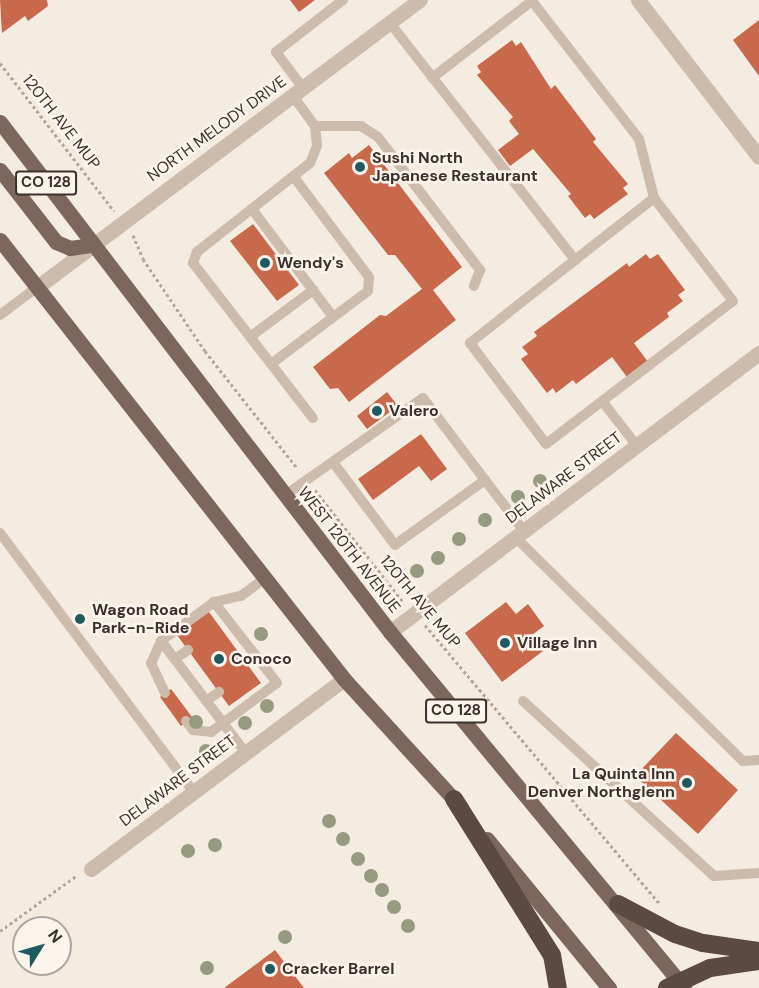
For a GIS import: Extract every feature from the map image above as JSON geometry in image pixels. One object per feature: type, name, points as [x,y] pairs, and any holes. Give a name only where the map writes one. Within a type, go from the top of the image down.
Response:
[{"type":"highway","points":[[454,799],[552,955],[558,988]]},
{"type":"highway","points":[[618,903],[675,934],[703,943],[759,951]]},
{"type":"highway","points":[[677,985],[710,968],[759,961]]},
{"type":"main road","name":"WEST 120TH AVENUE","points":[[0,122],[390,632],[618,903],[677,985]]},
{"type":"main road","points":[[0,170],[56,242],[69,248],[92,245]]},
{"type":"main road","points":[[0,240],[344,679],[454,799],[609,988]]},
{"type":"street","name":"NORTH MELODY DRIVE","points":[[36,288],[420,0]]},
{"type":"street","points":[[638,0],[759,157]]},
{"type":"street","name":"DELAWARE STREET","points":[[390,632],[759,353]]},
{"type":"street","name":"DELAWARE STREET","points":[[91,869],[344,679]]},
{"type":"lane","points":[[313,418],[193,263],[197,252],[310,164],[316,146],[315,126],[276,52],[343,0]]},
{"type":"lane","points":[[432,78],[532,1],[639,139],[654,198],[733,301],[546,444],[470,343],[654,198]]},
{"type":"lane","points":[[390,23],[575,260]]},
{"type":"lane","points":[[315,126],[360,126],[378,137],[480,270],[474,286]]},
{"type":"lane","points":[[271,364],[368,291],[369,277],[294,177]]},
{"type":"lane","points":[[252,209],[333,317]]},
{"type":"lane","points":[[0,315],[36,288]]},
{"type":"lane","points":[[250,337],[313,290]]},
{"type":"lane","points":[[284,496],[423,398],[485,480],[520,534],[743,761],[759,760]]},
{"type":"lane","points":[[602,401],[637,446]]},
{"type":"lane","points":[[333,462],[395,545],[485,480]]},
{"type":"lane","points":[[0,533],[194,792]]},
{"type":"lane","points":[[165,693],[151,663],[161,641],[214,602],[241,596],[265,578]]},
{"type":"lane","points":[[186,721],[193,730],[211,732],[277,683],[255,665],[224,623],[214,602]]},
{"type":"lane","points":[[161,641],[245,752]]},
{"type":"lane","points":[[175,659],[188,650]]},
{"type":"lane","points":[[206,701],[219,692]]},
{"type":"lane","points":[[523,701],[714,876],[759,873]]},
{"type":"path","name":"120TH AVE MUP","points":[[0,63],[102,196]]},
{"type":"path","name":"120TH AVE MUP","points":[[139,242],[142,259],[205,351],[387,585],[667,911]]},
{"type":"path","points":[[0,931],[80,873],[91,869]]},
{"type":"building","points":[[0,0],[47,0],[48,6],[28,21],[25,16],[2,33]]},
{"type":"building","points":[[290,0],[315,0],[299,12]]},
{"type":"building","points":[[759,20],[759,76],[733,40]]},
{"type":"building","points":[[512,40],[516,46],[521,42],[551,89],[555,85],[596,139],[593,142],[628,184],[623,188],[628,194],[594,219],[590,214],[585,218],[568,196],[571,194],[533,149],[510,166],[498,150],[519,134],[509,121],[513,117],[477,75],[481,72],[477,66]]},
{"type":"building","points":[[369,145],[462,267],[433,290],[456,320],[349,402],[338,388],[330,389],[313,367],[380,315],[386,316],[422,289],[395,255],[388,255],[324,173],[349,153],[352,158]]},
{"type":"building","name":"Wendy's","points":[[253,224],[299,285],[277,301],[230,241]]},
{"type":"building","points":[[646,254],[650,259],[658,254],[685,290],[678,295],[683,301],[667,313],[669,317],[634,343],[648,362],[627,377],[612,357],[576,384],[573,380],[556,393],[553,388],[547,393],[521,359],[528,354],[522,347],[537,336],[534,332],[627,263],[629,267]]},
{"type":"building","name":"Valero","points":[[387,392],[398,406],[367,429],[357,416]]},
{"type":"building","name":"Valero","points":[[421,434],[447,469],[431,481],[419,466],[373,500],[358,479]]},
{"type":"building","name":"Village Inn","points":[[506,602],[516,614],[528,604],[544,626],[532,635],[543,651],[502,682],[465,633]]},
{"type":"building","name":"Conoco","points":[[209,612],[261,683],[229,706],[177,635]]},
{"type":"building","points":[[171,689],[192,717],[181,726],[160,697]]},
{"type":"building","name":"La Quinta Inn Denver Northglenn","points":[[676,733],[738,790],[698,834],[635,776]]},
{"type":"building","name":"Cracker Barrel","points":[[275,950],[304,988],[224,988]]},
{"type":"place","name":"Sushi North Japanese Restaurant","points":[[360,167]]},
{"type":"place","name":"Wendy's","points":[[265,263]]},
{"type":"place","name":"Valero","points":[[377,411]]},
{"type":"place","name":"Wagon Road Park-n-Ride","points":[[80,619]]},
{"type":"place","name":"Village Inn","points":[[505,643]]},
{"type":"place","name":"Conoco","points":[[219,659]]},
{"type":"place","name":"La Quinta Inn Denver Northglenn","points":[[687,783]]},
{"type":"place","name":"Cracker Barrel","points":[[270,969]]}]
